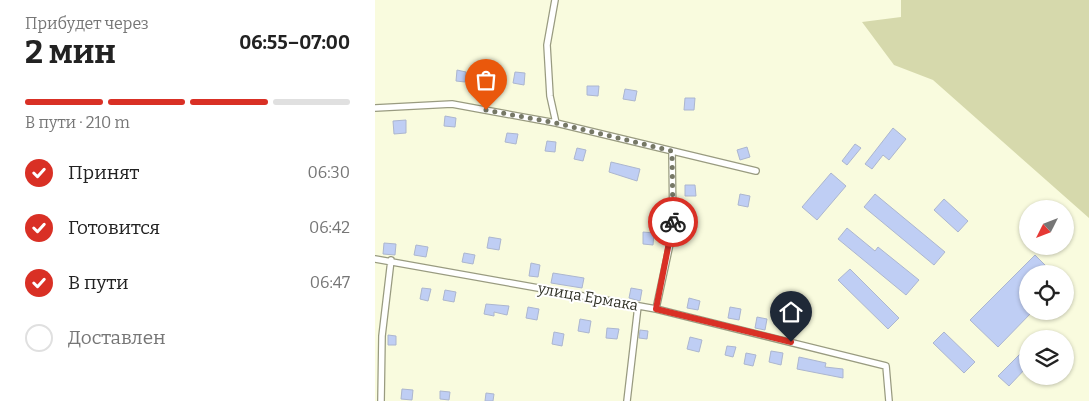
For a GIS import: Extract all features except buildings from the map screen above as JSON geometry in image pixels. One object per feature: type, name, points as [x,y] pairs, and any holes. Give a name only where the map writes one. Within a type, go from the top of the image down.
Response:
[{"type":"street","points":[[555,0],[547,45],[550,96],[556,123]]},
{"type":"street","points":[[375,108],[452,104],[556,123],[756,171]]},
{"type":"street","points":[[656,309],[673,230],[672,151]]},
{"type":"street","name":"улица Ермака","points":[[375,259],[391,260],[656,309],[886,366],[889,401]]},
{"type":"street","points":[[381,401],[382,336],[391,260]]},
{"type":"street","points":[[627,401],[638,306]]},
{"type":"green space","points":[[901,0],[1089,0],[1089,218],[1074,205],[1074,200],[1069,200],[933,80],[894,65],[862,22],[901,17]]},
{"type":"way so far","points":[[486,110],[556,123],[672,151],[673,222]]},
{"type":"route","points":[[673,222],[673,230],[656,309],[791,342]]}]
